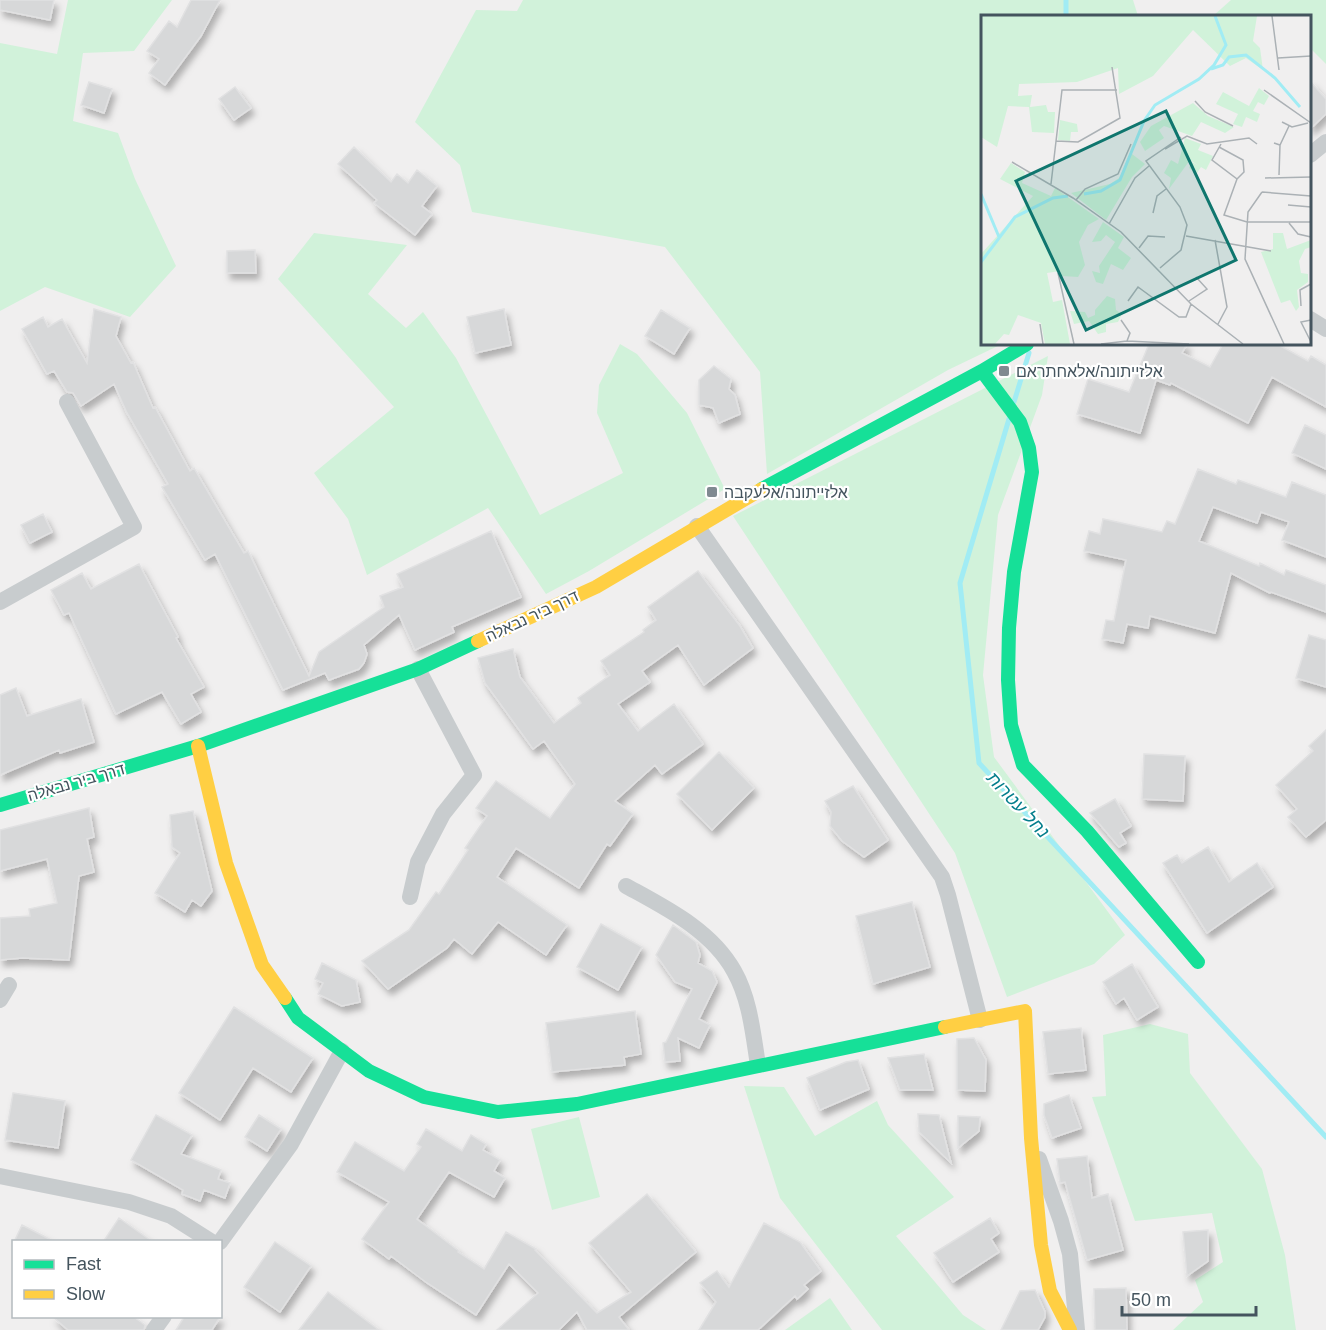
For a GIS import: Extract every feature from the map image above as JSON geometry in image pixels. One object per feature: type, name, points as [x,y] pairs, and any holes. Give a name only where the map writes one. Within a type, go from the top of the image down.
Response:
[{"type":"street","points":[[1311,153],[1326,142]]},
{"type":"street","points":[[1311,320],[1326,329]]},
{"type":"street","name":"דרך ביר נבאלה","points":[[0,805],[198,746],[418,669],[596,587],[755,492],[982,371],[1025,345]]},
{"type":"street","points":[[982,371],[1020,422],[1029,448],[1032,472],[1014,572],[1009,628],[1008,680],[1011,725],[1023,765],[1087,831],[1198,962]]},
{"type":"street","points":[[0,602],[134,527],[67,402]]},
{"type":"street","points":[[698,526],[942,877],[980,1020]]},
{"type":"street","points":[[410,897],[418,862],[443,814],[474,775],[418,669]]},
{"type":"street","points":[[198,746],[226,863],[262,964],[298,1018],[369,1071],[424,1097],[498,1112],[578,1104],[1025,1011],[1031,1138],[1041,1245],[1050,1291],[1070,1330]]},
{"type":"street","points":[[626,886],[678,915],[711,941],[734,971],[749,1012],[758,1065]]},
{"type":"street","points":[[0,1000],[9,985]]},
{"type":"street","points":[[221,1240],[291,1144],[342,1051]]},
{"type":"street","points":[[1031,1138],[1061,1221],[1070,1254],[1077,1330]]},
{"type":"street","points":[[0,1176],[129,1203],[171,1216],[210,1240]]},
{"type":"street","points":[[154,1330],[163,1318]]},
{"type":"green space","points":[[68,0],[172,0],[134,51],[83,53],[73,121],[118,133],[135,179],[176,266],[130,317],[45,287],[0,311],[0,43],[57,54]]},
{"type":"green space","points":[[523,0],[1133,0],[1138,15],[981,15],[981,345],[1000,345],[948,370],[767,474],[760,372],[665,247],[472,212],[460,165],[415,122],[476,10],[517,11]]},
{"type":"green space","points":[[1231,0],[1326,0],[1326,64],[1311,49],[1311,15],[1214,15]]},
{"type":"green space","points":[[314,233],[407,245],[368,294],[406,328],[423,312],[456,358],[540,515],[623,473],[597,413],[599,385],[620,344],[637,354],[687,413],[725,489],[589,571],[546,594],[488,508],[367,575],[348,519],[314,473],[394,407],[278,279]]},
{"type":"green space","points":[[1048,356],[1042,395],[998,515],[983,675],[994,757],[1125,935],[1094,964],[1007,997],[955,853],[733,516]]},
{"type":"green space","points":[[1150,1024],[1188,1034],[1190,1073],[1262,1169],[1285,1255],[1296,1330],[1173,1330],[1203,1302],[1195,1280],[1223,1262],[1212,1213],[1135,1221],[1092,1097],[1106,1096],[1103,1035]]},
{"type":"green space","points":[[744,1086],[784,1087],[815,1136],[877,1101],[888,1125],[954,1197],[896,1236],[963,1315],[986,1330],[882,1330],[780,1198]]},
{"type":"green space","points":[[579,1117],[600,1197],[552,1210],[531,1129]]},
{"type":"green space","points":[[830,1298],[852,1330],[785,1330]]},
{"type":"building","points":[[0,0],[54,0],[50,20],[0,10]]},
{"type":"building","points":[[191,0],[220,0],[201,36],[165,85],[149,73],[159,59],[147,51],[169,21],[177,27]]},
{"type":"building","points":[[89,82],[112,89],[104,113],[81,105]]},
{"type":"building","points":[[1311,82],[1326,99],[1326,114],[1311,128]]},
{"type":"building","points":[[235,87],[251,108],[234,120],[219,99]]},
{"type":"building","points":[[354,147],[391,182],[397,174],[408,183],[417,170],[437,186],[422,206],[432,214],[415,235],[374,203],[377,200],[338,164]]},
{"type":"building","points":[[255,250],[256,273],[227,273],[227,251]]},
{"type":"building","points":[[94,309],[121,317],[116,336],[131,363],[133,362],[153,408],[155,407],[190,471],[194,468],[244,553],[248,551],[309,676],[319,652],[384,607],[380,596],[403,587],[397,574],[491,531],[521,597],[452,627],[454,632],[415,650],[399,615],[364,645],[367,654],[359,669],[329,680],[325,673],[283,690],[215,554],[205,560],[162,487],[168,484],[127,413],[114,384],[81,406],[73,393],[67,392],[54,371],[47,374],[22,329],[43,317],[48,327],[62,319],[87,363]]},
{"type":"building","points":[[504,309],[511,345],[475,353],[467,317]]},
{"type":"building","points":[[661,310],[690,328],[674,354],[645,336]]},
{"type":"building","points":[[1149,345],[1186,345],[1182,353],[1210,367],[1222,345],[1279,345],[1308,361],[1311,356],[1326,365],[1326,407],[1272,377],[1248,423],[1171,383],[1170,385],[1156,380],[1140,433],[1077,414],[1088,379],[1129,392]]},
{"type":"building","points":[[714,366],[731,379],[729,389],[735,395],[740,414],[719,423],[713,408],[699,405],[699,380]]},
{"type":"building","points":[[1305,425],[1326,435],[1326,469],[1292,453]]},
{"type":"building","points":[[1198,469],[1236,484],[1238,480],[1286,497],[1292,482],[1326,495],[1326,557],[1282,540],[1289,522],[1261,512],[1257,523],[1213,507],[1199,541],[1259,566],[1260,563],[1284,575],[1286,570],[1326,585],[1326,612],[1270,593],[1231,573],[1215,633],[1150,616],[1148,628],[1127,624],[1123,643],[1102,639],[1106,620],[1114,621],[1126,560],[1084,551],[1089,531],[1100,534],[1103,519],[1162,532],[1167,521],[1175,524]]},
{"type":"building","points":[[43,514],[52,532],[30,543],[21,525]]},
{"type":"building","points":[[139,564],[178,637],[176,638],[204,687],[191,694],[201,712],[181,724],[162,692],[116,714],[69,613],[64,615],[51,590],[82,573],[91,589]]},
{"type":"building","points":[[698,571],[740,626],[753,648],[704,685],[678,645],[642,671],[650,682],[618,704],[638,731],[674,704],[703,744],[662,774],[655,765],[615,801],[633,814],[610,846],[607,844],[579,888],[516,848],[497,877],[567,925],[546,955],[498,922],[472,954],[454,939],[447,948],[388,989],[362,961],[409,930],[436,892],[439,894],[468,850],[465,848],[487,816],[476,808],[496,781],[550,818],[575,784],[544,741],[533,749],[485,683],[478,658],[513,649],[520,677],[554,723],[581,703],[578,698],[610,675],[601,661],[644,632],[643,630],[656,620],[648,607]]},
{"type":"building","points":[[1309,635],[1326,640],[1326,687],[1296,678]]},
{"type":"building","points":[[16,688],[27,716],[81,699],[94,742],[60,753],[59,750],[0,775],[0,695]]},
{"type":"building","points":[[1326,730],[1326,820],[1306,837],[1288,817],[1297,809],[1276,785],[1313,751],[1309,746]]},
{"type":"building","points":[[719,752],[754,788],[712,830],[677,794]]},
{"type":"building","points":[[1144,754],[1185,756],[1183,801],[1142,799]]},
{"type":"building","points":[[853,786],[888,840],[864,857],[842,841],[830,826],[831,812],[825,801]]},
{"type":"building","points":[[1115,799],[1131,826],[1120,833],[1126,843],[1119,847],[1090,813]]},
{"type":"building","points":[[89,808],[94,837],[87,839],[94,872],[79,876],[69,960],[22,958],[0,960],[0,918],[30,916],[29,909],[57,903],[47,859],[0,871],[0,830]]},
{"type":"building","points":[[193,811],[212,891],[201,906],[192,900],[185,912],[155,893],[180,853],[172,847],[170,815]]},
{"type":"building","points":[[1208,847],[1229,882],[1257,863],[1273,887],[1207,933],[1163,863],[1177,855],[1182,863]]},
{"type":"building","points":[[912,902],[930,967],[873,984],[856,916]]},
{"type":"building","points":[[601,924],[642,947],[618,990],[577,967]]},
{"type":"building","points":[[673,925],[696,942],[700,955],[698,963],[712,971],[717,982],[699,1019],[710,1025],[699,1048],[678,1038],[680,1061],[665,1062],[663,1043],[666,1042],[692,989],[675,982],[656,955]]},
{"type":"building","points":[[322,963],[356,980],[360,1002],[342,1006],[318,994],[323,983],[315,979]]},
{"type":"building","points":[[1132,964],[1158,1007],[1137,1020],[1124,998],[1116,1004],[1103,982]]},
{"type":"building","points":[[234,1007],[313,1058],[291,1092],[253,1068],[220,1120],[179,1093]]},
{"type":"building","points":[[635,1011],[641,1054],[624,1057],[625,1065],[552,1072],[546,1023]]},
{"type":"building","points":[[1081,1028],[1086,1070],[1048,1074],[1043,1032]]},
{"type":"building","points":[[974,1038],[986,1060],[985,1091],[957,1090],[957,1039]]},
{"type":"building","points":[[924,1054],[933,1090],[900,1090],[888,1058]]},
{"type":"building","points":[[858,1060],[869,1089],[820,1110],[807,1078],[846,1062]]},
{"type":"building","points":[[13,1093],[65,1101],[58,1148],[5,1140]]},
{"type":"building","points":[[1069,1095],[1081,1128],[1052,1138],[1044,1115],[1044,1104]]},
{"type":"building","points":[[918,1114],[939,1115],[951,1163],[919,1132]]},
{"type":"building","points":[[156,1115],[192,1135],[181,1154],[221,1170],[218,1179],[230,1183],[225,1198],[204,1190],[200,1201],[182,1194],[183,1190],[131,1160]]},
{"type":"building","points":[[259,1115],[281,1129],[267,1151],[245,1137]]},
{"type":"building","points":[[958,1116],[980,1117],[979,1131],[958,1148]]},
{"type":"building","points":[[426,1129],[462,1151],[471,1135],[486,1144],[483,1150],[500,1160],[494,1171],[505,1178],[494,1197],[449,1172],[417,1219],[458,1252],[484,1269],[506,1232],[536,1249],[597,1313],[631,1292],[589,1243],[647,1194],[696,1252],[619,1317],[629,1330],[587,1330],[577,1312],[559,1330],[497,1330],[538,1293],[509,1264],[476,1315],[391,1256],[389,1259],[362,1239],[389,1202],[337,1172],[355,1142],[404,1171],[421,1147],[417,1144]]},
{"type":"building","points":[[1087,1156],[1092,1198],[1108,1194],[1123,1250],[1087,1260],[1065,1182],[1060,1183],[1057,1159]]},
{"type":"building","points":[[119,1218],[150,1240],[104,1240]]},
{"type":"building","points":[[990,1218],[999,1233],[991,1239],[999,1252],[953,1282],[934,1253]]},
{"type":"building","points":[[764,1223],[800,1242],[821,1271],[804,1285],[808,1289],[797,1299],[795,1296],[758,1330],[699,1330],[716,1302],[700,1283],[717,1271],[729,1287]]},
{"type":"building","points":[[22,1225],[51,1240],[15,1240]]},
{"type":"building","points":[[1208,1230],[1208,1261],[1187,1276],[1183,1232]]},
{"type":"building","points":[[275,1242],[311,1266],[280,1312],[244,1287]]},
{"type":"building","points":[[1126,1288],[1127,1330],[1095,1330],[1094,1289]]},
{"type":"building","points":[[1035,1290],[1045,1312],[1045,1317],[1038,1330],[1001,1330],[1020,1291]]},
{"type":"building","points":[[328,1292],[379,1330],[299,1330]]},
{"type":"building","points":[[54,1318],[135,1318],[145,1325],[144,1330],[68,1330]]},
{"type":"building","points":[[183,1318],[219,1318],[212,1330],[176,1330]]},
{"type":"waterway","name":"נחל עטרות","points":[[1066,0],[1066,15]]},
{"type":"waterway","name":"נחל עטרות","points":[[1014,402],[1029,353]]},
{"type":"waterway","name":"נחל עטרות","points":[[1009,419],[960,583],[979,763],[1326,1137]]},
{"type":"traffic: fast","points":[[762,489],[982,371],[1025,345]]},
{"type":"traffic: fast","points":[[982,371],[1020,422],[1029,448],[1032,472],[1014,572],[1009,628],[1008,680],[1011,725],[1023,765],[1087,831],[1198,962]]},
{"type":"traffic: fast","points":[[0,805],[198,746],[418,669],[478,641]]},
{"type":"traffic: fast","points":[[285,998],[298,1018],[369,1071],[424,1097],[498,1112],[577,1104],[945,1027]]},
{"type":"traffic: slow","points":[[478,641],[596,587],[762,489]]},
{"type":"traffic: slow","points":[[198,746],[226,863],[262,965],[285,998]]},
{"type":"traffic: slow","points":[[945,1027],[1025,1011],[1031,1138],[1041,1245],[1050,1291],[1070,1330]]},
{"type":"place","name":"אלזייתונה/אלאחתראם","points":[[1004,371]]},
{"type":"place","name":"אלזייתונה/אלעקבה","points":[[712,492]]}]
